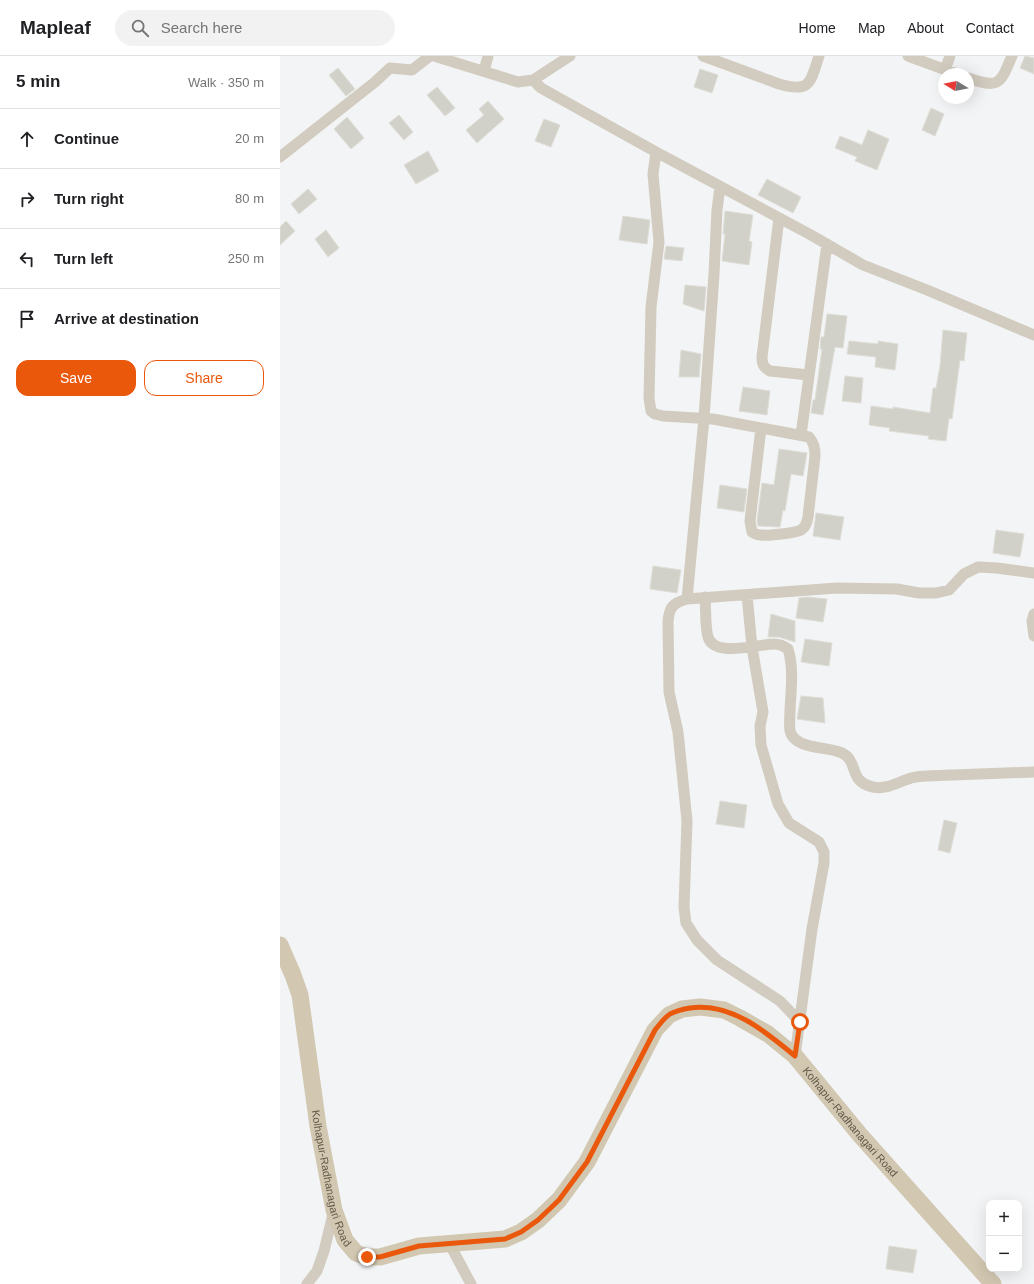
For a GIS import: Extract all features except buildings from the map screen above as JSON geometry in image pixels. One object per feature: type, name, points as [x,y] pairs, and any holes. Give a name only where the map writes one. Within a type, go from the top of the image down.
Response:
[{"type":"main road","name":"Kolhapur-Radhanagari Road","points":[[280,945],[300,995],[318,1126],[334,1210],[345,1240],[356,1253],[367,1257],[380,1257],[419,1246],[505,1239],[521,1232],[538,1220],[559,1200],[587,1162],[655,1030],[669,1015],[682,1009],[700,1006],[724,1010],[740,1018],[768,1034],[795,1056],[860,1135],[993,1284]]},
{"type":"street","points":[[280,157],[369,87],[390,68],[412,70],[436,56],[518,82],[533,80],[570,56]]},
{"type":"street","points":[[484,72],[488,56]]},
{"type":"street","points":[[703,56],[791,88],[799,88],[807,85],[812,79],[819,56]]},
{"type":"street","points":[[908,56],[940,68]]},
{"type":"street","points":[[946,68],[950,56]]},
{"type":"street","points":[[974,79],[993,83],[999,82],[1012,56]]},
{"type":"street","points":[[533,80],[541,88],[863,264],[1034,335]]},
{"type":"street","points":[[656,152],[653,174],[659,242],[651,307],[648,398],[651,411],[655,414],[663,416],[713,419],[801,435],[809,437],[815,448],[815,456],[808,517],[806,525],[798,532],[772,535],[756,534],[752,532],[750,521],[761,428]]},
{"type":"street","points":[[687,599],[704,418],[717,210],[720,187]]},
{"type":"street","points":[[779,218],[762,364],[770,371],[809,375]]},
{"type":"street","points":[[801,435],[827,244]]},
{"type":"street","points":[[800,1022],[780,1001],[717,960],[697,940],[686,923],[684,907],[687,821],[678,732],[669,692],[668,614],[676,602],[705,597],[837,588],[897,589],[919,593],[936,593],[949,590],[964,574],[978,567],[997,568],[1034,574]]},
{"type":"street","points":[[747,595],[752,647],[763,712],[760,726],[761,744],[778,804],[789,823],[819,842],[824,852],[824,863],[812,929],[795,1056]]},
{"type":"street","points":[[705,597],[708,637],[711,643],[715,646],[728,649],[775,644],[783,645],[788,649],[792,669],[790,724],[792,737],[797,741],[808,745],[840,752],[847,756],[858,780],[871,787],[888,787],[912,778],[926,776],[1034,772]]},
{"type":"street","points":[[1034,614],[1032,621],[1034,636]]},
{"type":"street","points":[[307,1284],[317,1271],[324,1251],[334,1210]]},
{"type":"street","points":[[449,1243],[471,1284]]},
{"type":"route","points":[[367,1257],[380,1257],[419,1246],[505,1239],[521,1232],[538,1220],[559,1200],[587,1162],[655,1030],[669,1015],[682,1009],[700,1006],[724,1010],[768,1034],[795,1056],[800,1022]]}]
